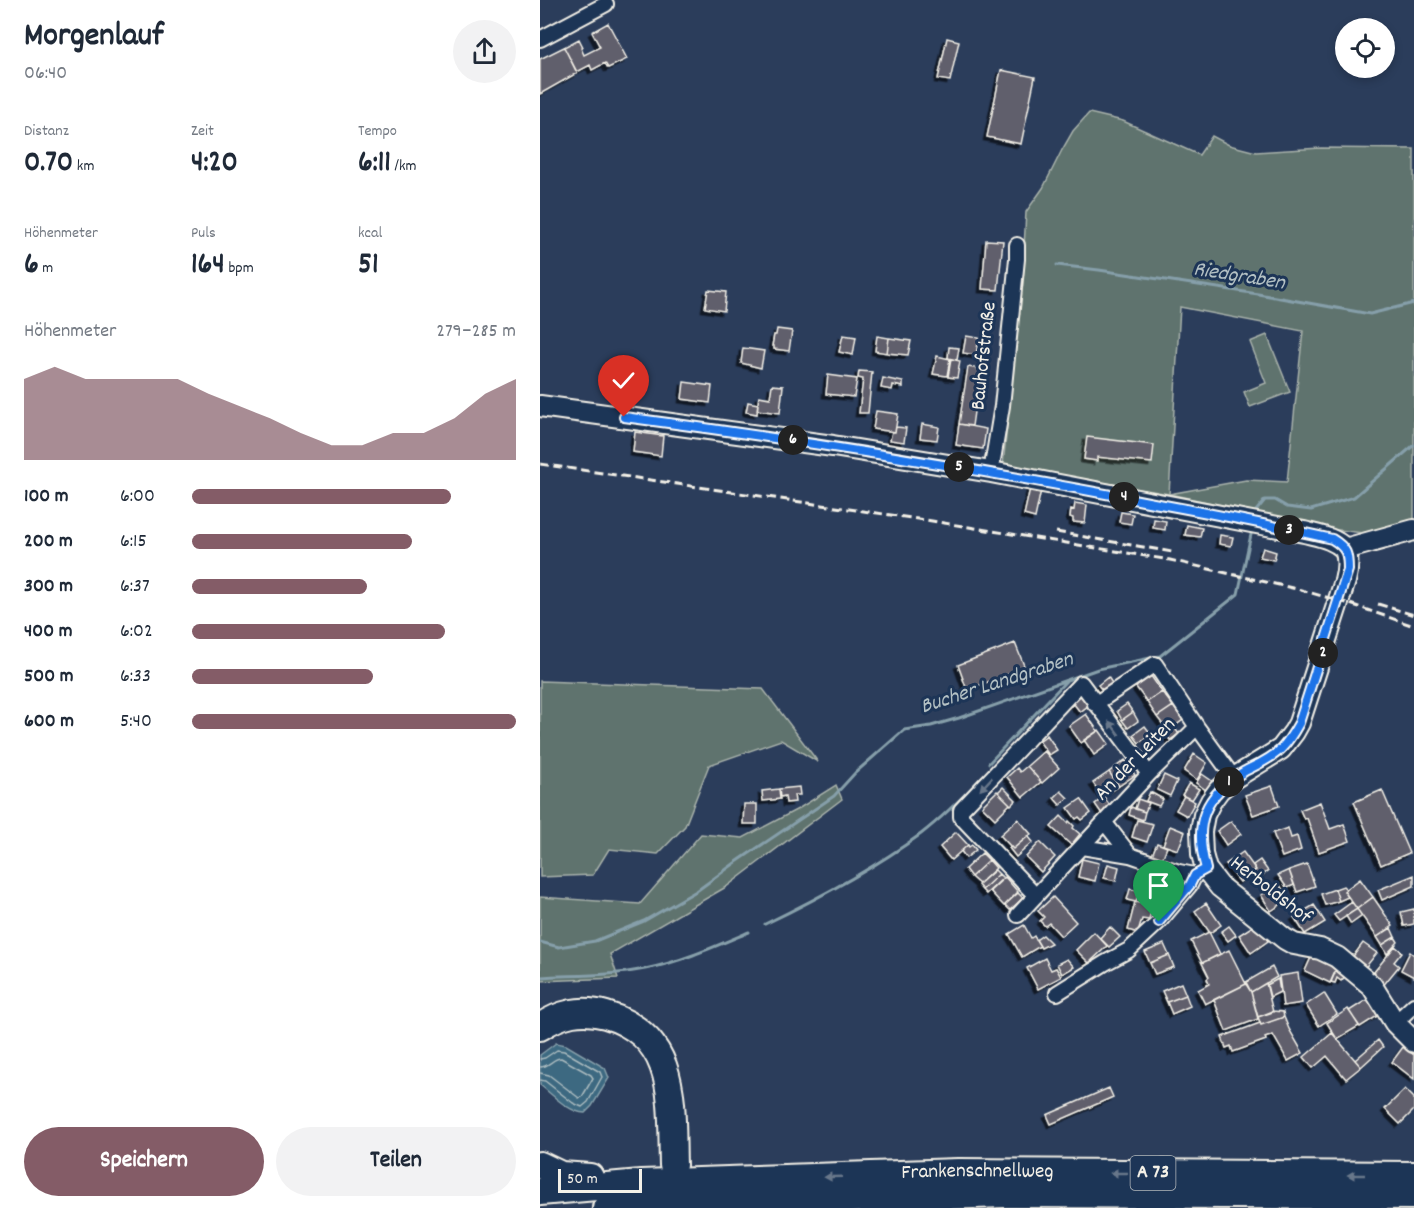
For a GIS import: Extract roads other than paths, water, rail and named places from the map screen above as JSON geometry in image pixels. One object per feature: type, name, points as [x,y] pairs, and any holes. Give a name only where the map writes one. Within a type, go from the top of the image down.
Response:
[{"type":"highway","points":[[540,1027],[564,1014],[599,1013],[633,1027],[651,1044],[662,1063],[669,1085],[673,1165]]},
{"type":"highway","points":[[540,1165],[561,1175],[641,1184]]},
{"type":"highway","name":"Frankenschnellweg","points":[[540,1192],[641,1184],[958,1172],[1414,1175]]},
{"type":"highway","name":"Frankenschnellweg","points":[[606,1208],[1005,1194],[1414,1196]]},
{"type":"highway","points":[[1130,1208],[1210,1194]]},
{"type":"street","points":[[540,39],[606,4]]},
{"type":"street","name":"Bauhofstraße","points":[[991,472],[1002,406],[1017,245]]},
{"type":"street","points":[[540,406],[833,446],[991,472],[1273,526],[1332,539],[1345,549],[1414,530]]},
{"type":"street","name":"Herboldshof","points":[[1345,549],[1348,562],[1345,581],[1299,723],[1281,749],[1234,778],[1211,801],[1204,815],[1201,831],[1200,872],[1294,944],[1320,949],[1337,957],[1371,986],[1395,1023],[1414,1042]]},
{"type":"street","points":[[1095,704],[1155,664],[1234,778]]},
{"type":"street","points":[[1036,896],[962,817],[961,810],[1081,683],[1149,774]]},
{"type":"street","name":"An der Leiten","points":[[1018,915],[1149,774],[1197,727]]},
{"type":"street","name":"An der Leiten","points":[[1105,823],[1130,855]]},
{"type":"street","points":[[1082,847],[1130,855],[1179,872],[1200,872]]},
{"type":"street","points":[[1057,993],[1129,950],[1159,922],[1200,872]]},
{"type":"street","points":[[1395,1023],[1414,1005]]},
{"type":"water","points":[[556,1043],[566,1045],[605,1068],[609,1078],[592,1106],[585,1113],[573,1110],[540,1085],[540,1055]]},
{"type":"waterway","name":"Riedgraben","points":[[1057,265],[1258,294],[1370,314],[1414,303]]},
{"type":"waterway","name":"Bucher Landgraben","points":[[1255,515],[1265,500],[1275,500],[1287,507],[1311,510],[1354,497],[1414,445]]},
{"type":"waterway","name":"Bucher Landgraben","points":[[540,942],[559,947],[595,941],[644,921],[698,890],[834,796],[855,773],[904,730],[931,726],[959,718],[1098,669],[1160,656],[1238,594],[1252,530]]},
{"type":"waterway","points":[[989,763],[1066,681]]},
{"type":"waterway","points":[[765,924],[845,882],[903,847],[937,821],[982,777]]},
{"type":"waterway","points":[[540,977],[606,974],[645,969],[685,958],[749,932]]},
{"type":"railway","points":[[540,464],[932,521],[1170,560],[1301,590],[1414,626]]},
{"type":"railway","points":[[1056,532],[1172,552]]},
{"type":"railway","points":[[1378,604],[1414,615]]}]
